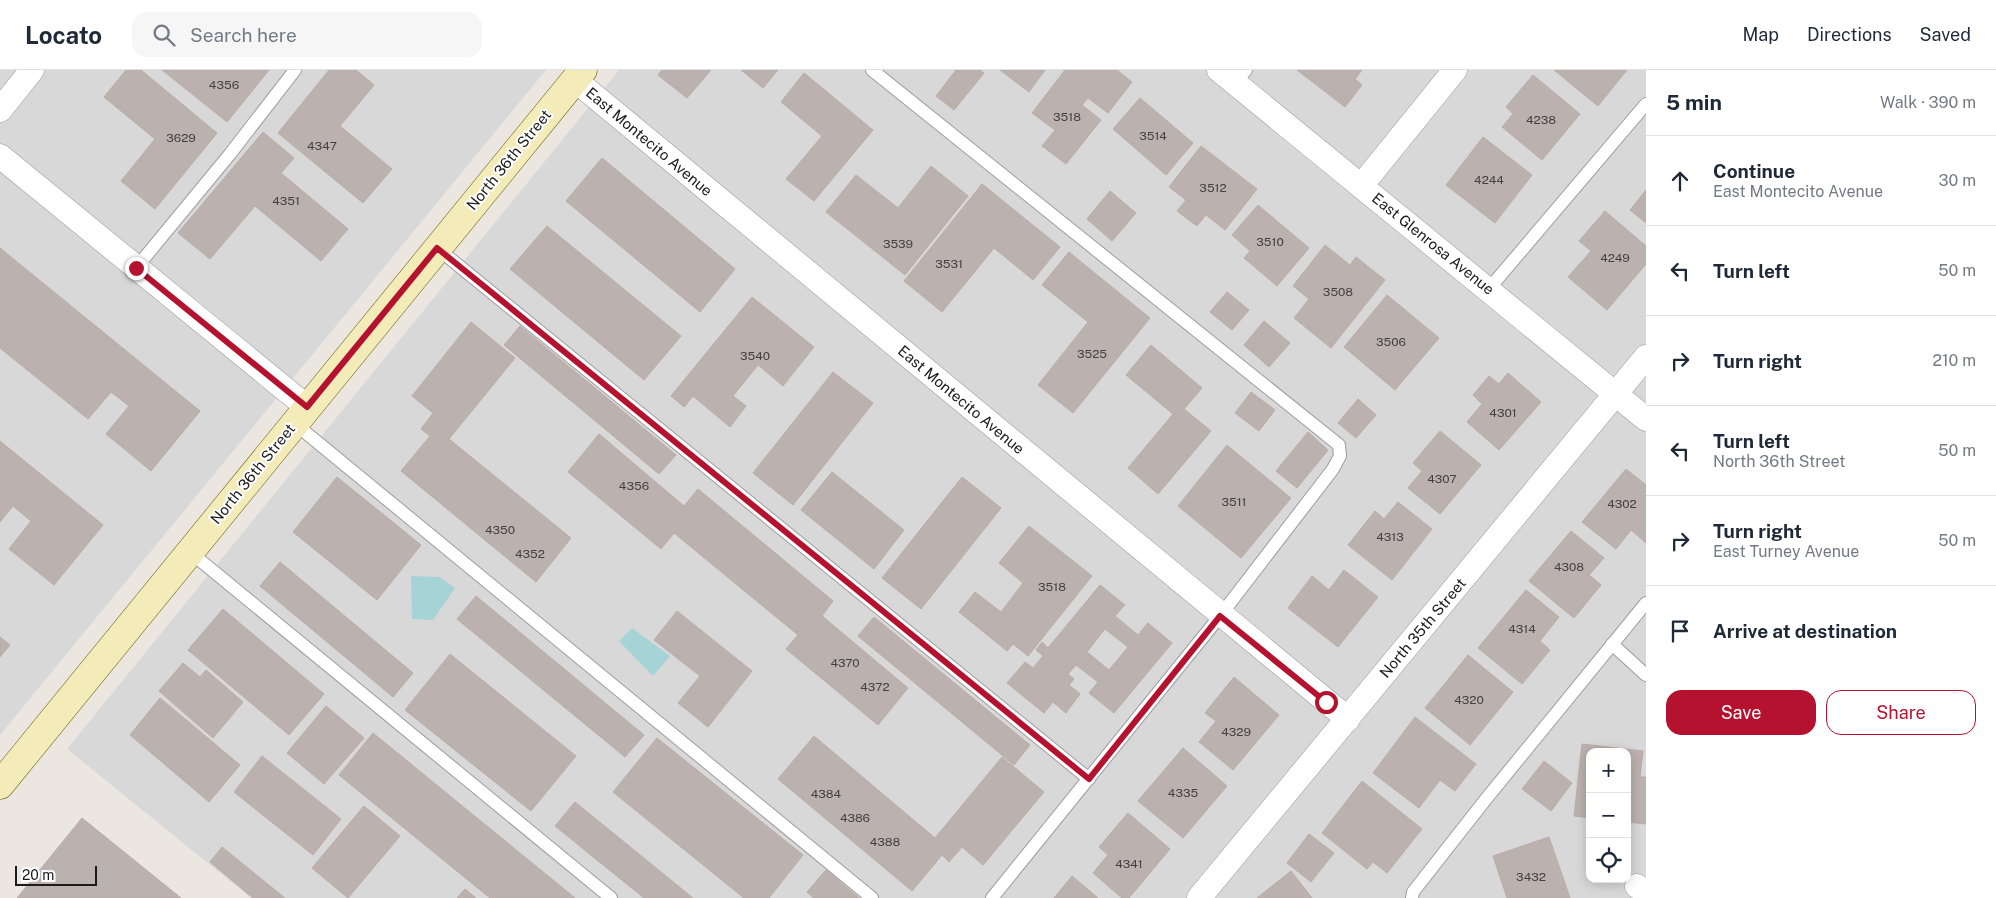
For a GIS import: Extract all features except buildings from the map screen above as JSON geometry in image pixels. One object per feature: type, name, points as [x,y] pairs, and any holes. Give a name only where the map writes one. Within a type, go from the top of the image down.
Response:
[{"type":"main road","name":"North 36th Street","points":[[0,785],[579,75]]},
{"type":"street","points":[[0,110],[32,70]]},
{"type":"street","points":[[1361,186],[1455,70]]},
{"type":"street","name":"East Glenrosa Avenue","points":[[1234,74],[1361,186],[1646,419]]},
{"type":"street","name":"East Montecito Avenue","points":[[579,75],[1220,616],[1348,720]]},
{"type":"street","points":[[0,156],[136,268],[301,415]]},
{"type":"street","name":"North 35th Street","points":[[1199,898],[1646,357]]},
{"type":"lane","points":[[136,268],[296,70]]},
{"type":"lane","points":[[872,70],[1340,445],[1340,456],[1333,469],[1220,616],[992,898]]},
{"type":"lane","points":[[1488,290],[1646,104]]},
{"type":"lane","points":[[437,248],[1089,779]]},
{"type":"lane","points":[[301,415],[872,898]]},
{"type":"lane","points":[[190,552],[611,898]]},
{"type":"lane","points":[[1412,898],[1413,892],[1480,806],[1646,604]]},
{"type":"lane","points":[[1612,644],[1646,675]]},
{"type":"shaded area","points":[[0,70],[546,70],[0,735]]},
{"type":"shaded area","points":[[619,70],[1646,70],[1646,898],[251,898],[67,749]]},
{"type":"water","points":[[411,576],[439,577],[455,588],[433,620],[412,619]]},
{"type":"water","points":[[632,628],[670,656],[653,676],[619,641]]},
{"type":"route","points":[[136,268],[307,407],[437,248],[1089,779],[1220,616],[1326,702]]}]
